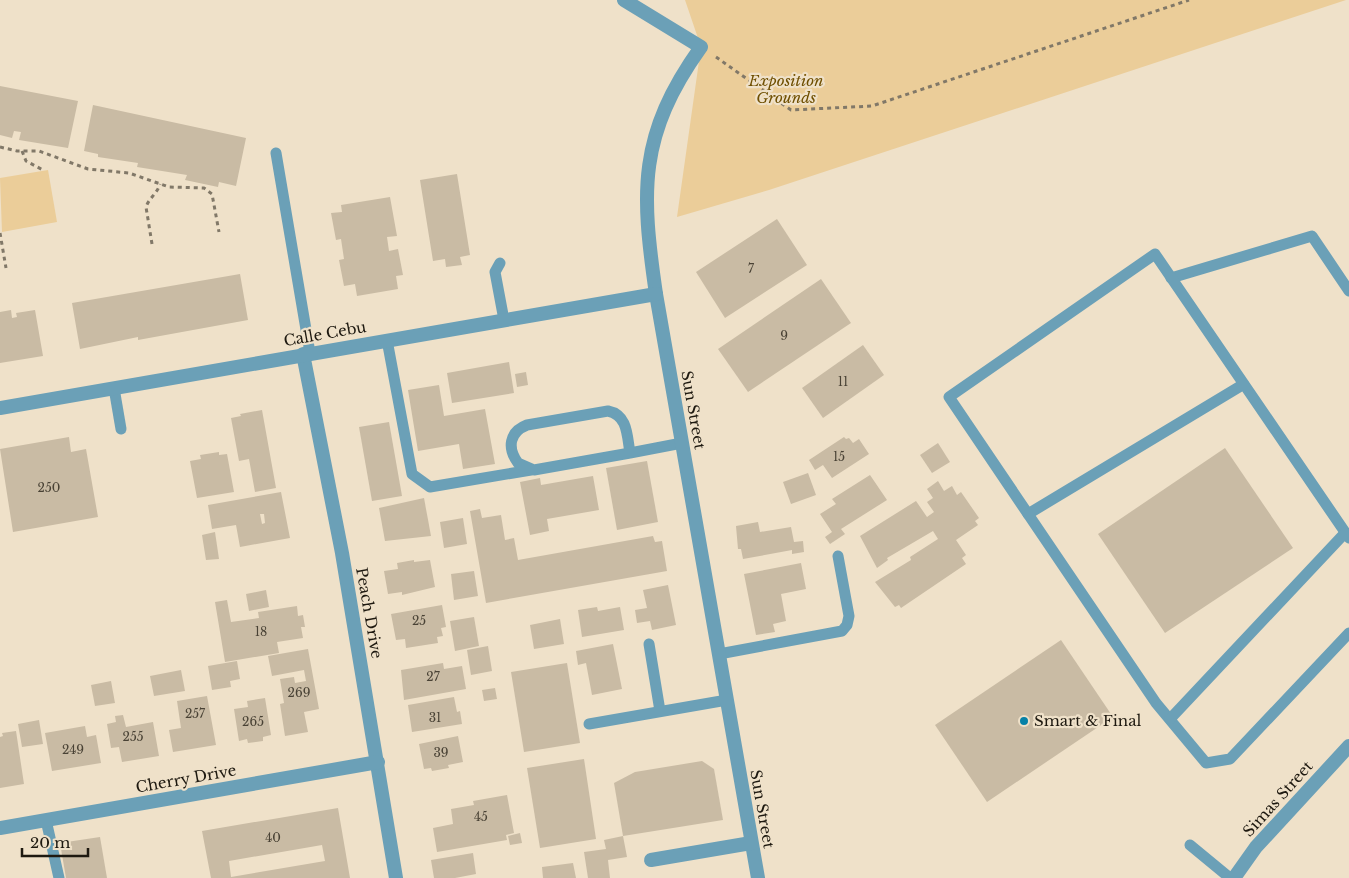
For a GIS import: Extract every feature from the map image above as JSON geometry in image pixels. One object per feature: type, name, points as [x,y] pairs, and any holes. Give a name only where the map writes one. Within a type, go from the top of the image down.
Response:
[{"type":"street","points":[[624,0],[701,47]]},
{"type":"street","name":"Sun Street","points":[[701,47],[679,77],[661,116],[652,142],[646,199],[648,234],[656,294],[758,878]]},
{"type":"street","name":"Calle Cebu","points":[[0,408],[656,294]]},
{"type":"street","name":"Peach Drive","points":[[307,354],[378,762],[396,878]]},
{"type":"street","name":"Simas Street","points":[[1234,878],[1256,847],[1349,746]]},
{"type":"street","name":"Cherry Drive","points":[[0,828],[378,762]]},
{"type":"street","points":[[651,860],[752,843]]},
{"type":"lane","points":[[276,153],[307,354]]},
{"type":"lane","points":[[1171,278],[1312,236],[1349,291]]},
{"type":"lane","points":[[1170,719],[1347,536],[1155,254],[949,397],[1156,703],[1206,764],[1230,759],[1349,633]]},
{"type":"lane","points":[[500,263],[495,272],[504,320]]},
{"type":"lane","points":[[387,340],[412,474],[430,487],[682,443]]},
{"type":"lane","points":[[1028,514],[1244,384]]},
{"type":"lane","points":[[114,388],[120,429]]},
{"type":"lane","points":[[534,470],[518,463],[511,447],[515,431],[527,425],[603,411],[614,412],[623,419],[630,452]]},
{"type":"lane","points":[[720,654],[842,631],[847,625],[849,616],[838,556]]},
{"type":"lane","points":[[649,644],[660,711]]},
{"type":"lane","points":[[588,724],[727,700]]},
{"type":"lane","points":[[46,820],[59,878]]},
{"type":"lane","points":[[1190,846],[1230,878]]},
{"type":"path","points":[[701,47],[790,110],[872,106],[1189,0]]},
{"type":"path","points":[[0,147],[22,151],[39,151],[88,169],[129,173],[175,188],[204,188],[212,194],[219,232]]},
{"type":"path","points":[[22,151],[26,160],[43,170]]},
{"type":"path","points":[[152,244],[146,207],[148,202],[157,194],[160,184]]},
{"type":"path","points":[[0,233],[6,268]]},
{"type":"green space","name":"Exposition Grounds","points":[[685,0],[1346,0],[769,190],[677,217],[701,47]]},
{"type":"green space","points":[[48,170],[57,222],[2,232],[0,178]]},
{"type":"building","points":[[0,86],[78,101],[68,148],[19,140],[21,132],[14,131],[12,138],[0,135]]},
{"type":"building","points":[[93,105],[246,138],[236,186],[219,182],[218,187],[185,180],[187,175],[137,167],[138,163],[98,157],[98,154],[84,151]]},
{"type":"building","points":[[457,174],[470,255],[460,257],[462,265],[446,267],[445,259],[433,261],[420,180]]},
{"type":"building","points":[[390,197],[397,236],[387,237],[389,251],[398,249],[403,275],[396,276],[398,289],[357,296],[355,284],[344,286],[339,260],[344,259],[341,239],[336,240],[331,213],[342,212],[341,205]]},
{"type":"building","points":[[777,219],[807,265],[725,318],[696,272]]},
{"type":"building","points":[[240,274],[248,320],[138,340],[138,337],[80,349],[72,303]]},
{"type":"building","points":[[821,279],[851,323],[748,392],[718,349]]},
{"type":"building","points":[[11,310],[12,318],[17,317],[16,313],[35,310],[43,356],[0,363],[0,312]]},
{"type":"building","points":[[863,345],[884,375],[823,418],[802,388]]},
{"type":"building","points":[[509,362],[514,393],[452,403],[447,373]]},
{"type":"building","points":[[526,372],[528,385],[517,387],[515,374]]},
{"type":"building","points":[[439,385],[444,416],[485,409],[495,464],[463,469],[459,444],[418,451],[408,390]]},
{"type":"building","points":[[262,410],[276,488],[255,492],[249,459],[239,461],[231,418],[241,416],[240,414]]},
{"type":"building","points":[[389,422],[402,496],[372,501],[359,427]]},
{"type":"building","points":[[69,437],[71,452],[86,449],[98,517],[13,532],[0,449]]},
{"type":"building","points":[[844,437],[846,439],[849,438],[853,443],[859,439],[869,454],[832,478],[823,465],[815,470],[809,460]]},
{"type":"building","points":[[938,443],[950,462],[932,473],[920,455]]},
{"type":"building","points":[[1225,448],[1293,548],[1165,633],[1098,534]]},
{"type":"building","points":[[219,452],[219,455],[227,454],[234,492],[197,498],[190,461],[201,459],[200,455]]},
{"type":"building","points":[[647,461],[658,522],[617,530],[606,468]]},
{"type":"building","points":[[808,473],[816,495],[791,504],[783,482]]},
{"type":"building","points":[[870,475],[887,500],[841,529],[845,534],[830,544],[825,537],[832,532],[820,514],[836,504],[832,499]]},
{"type":"building","points":[[593,476],[599,510],[547,519],[549,531],[530,535],[520,482],[540,478],[541,485]]},
{"type":"building","points":[[938,481],[944,491],[952,486],[957,495],[961,492],[979,518],[975,521],[978,525],[956,540],[966,555],[962,558],[966,564],[901,608],[899,605],[895,607],[875,582],[911,560],[910,557],[938,539],[933,531],[887,558],[888,560],[877,568],[860,536],[916,501],[927,517],[934,512],[927,502],[933,498],[927,489]]},
{"type":"building","points":[[281,492],[290,538],[240,547],[236,525],[212,529],[208,505]],"holes":[[[260,514],[264,514],[265,523],[262,524]]]},
{"type":"building","points":[[424,498],[431,536],[385,541],[379,508]]},
{"type":"building","points":[[480,509],[482,518],[501,515],[505,540],[514,538],[518,560],[653,536],[655,542],[662,541],[667,571],[486,603],[470,511]]},
{"type":"building","points":[[463,518],[467,544],[444,548],[440,522]]},
{"type":"building","points":[[758,522],[760,532],[791,527],[794,542],[803,541],[804,552],[792,554],[792,550],[743,559],[741,549],[738,549],[736,526]]},
{"type":"building","points":[[215,532],[219,559],[206,560],[202,535]]},
{"type":"building","points":[[414,560],[414,562],[430,560],[435,587],[402,595],[402,592],[388,594],[384,571],[398,569],[397,563]]},
{"type":"building","points":[[801,563],[806,589],[781,594],[786,621],[773,624],[775,632],[756,635],[744,574]]},
{"type":"building","points":[[474,571],[478,596],[454,600],[451,574]]},
{"type":"building","points":[[668,585],[676,625],[652,630],[650,621],[637,623],[635,610],[647,608],[643,590]]},
{"type":"building","points":[[266,590],[269,607],[249,611],[246,594]]},
{"type":"building","points":[[227,600],[231,622],[259,618],[258,612],[297,606],[298,616],[303,615],[305,627],[301,627],[303,638],[277,642],[279,653],[225,662],[215,602]]},
{"type":"building","points":[[442,605],[446,627],[441,628],[443,636],[437,637],[438,643],[406,648],[405,639],[396,640],[391,614]]},
{"type":"building","points":[[597,607],[598,611],[620,607],[624,630],[582,637],[578,610]]},
{"type":"building","points":[[474,617],[479,646],[455,651],[450,621]]},
{"type":"building","points":[[560,619],[564,644],[534,649],[530,625]]},
{"type":"building","name":"Smart & Final","points":[[1061,640],[1113,717],[987,802],[935,725]]},
{"type":"building","points":[[613,644],[622,689],[592,695],[586,663],[578,665],[576,651]]},
{"type":"building","points":[[488,646],[492,671],[471,675],[467,650]]},
{"type":"building","points":[[308,649],[319,709],[304,712],[308,732],[285,736],[280,704],[284,703],[280,679],[294,677],[295,683],[306,681],[304,670],[272,676],[268,656]]},
{"type":"building","points":[[237,661],[240,679],[230,681],[231,687],[212,690],[208,666]]},
{"type":"building","points":[[443,663],[444,669],[462,666],[466,689],[404,700],[401,670]]},
{"type":"building","points":[[567,663],[580,743],[524,752],[511,672]]},
{"type":"building","points":[[181,670],[185,691],[154,696],[150,676]]},
{"type":"building","points":[[111,681],[115,703],[95,706],[91,685]]},
{"type":"building","points":[[495,688],[497,699],[484,701],[482,690]]},
{"type":"building","points":[[207,696],[216,745],[173,752],[169,730],[181,728],[177,701]]},
{"type":"building","points":[[454,697],[457,712],[460,711],[462,724],[412,732],[408,705]]},
{"type":"building","points":[[265,698],[271,735],[263,737],[263,741],[248,743],[247,739],[239,741],[234,709],[248,707],[247,701]]},
{"type":"building","points":[[123,715],[126,727],[153,722],[159,756],[122,762],[119,747],[111,748],[107,724],[116,722],[115,716]]},
{"type":"building","points":[[39,720],[43,744],[22,747],[18,724]]},
{"type":"building","points":[[85,726],[87,737],[96,735],[101,763],[52,771],[45,733]]},
{"type":"building","points":[[16,731],[24,784],[0,788],[0,737],[3,736],[2,733]]},
{"type":"building","points":[[458,736],[463,762],[448,765],[449,768],[432,771],[431,768],[424,769],[419,744]]},
{"type":"building","points":[[584,759],[596,839],[540,848],[527,768]]},
{"type":"building","points":[[702,761],[714,769],[723,820],[623,836],[614,783],[635,772]]},
{"type":"building","points":[[507,795],[514,833],[506,835],[507,840],[437,852],[433,828],[453,824],[451,809],[474,805],[473,801]]},
{"type":"building","points":[[338,808],[350,878],[211,878],[202,831]],"holes":[[[322,845],[325,861],[231,877],[229,861]]]},
{"type":"building","points":[[520,833],[522,843],[510,845],[508,836]]},
{"type":"building","points":[[623,836],[627,857],[608,860],[610,878],[588,878],[584,852],[606,849],[604,840]]},
{"type":"building","points":[[100,837],[107,878],[66,878],[60,843]]},
{"type":"building","points":[[473,853],[476,874],[455,878],[434,878],[431,860]]},
{"type":"building","points":[[573,863],[576,878],[543,878],[542,867]]},
{"type":"place","name":"Smart & Final","points":[[1024,721]]}]
